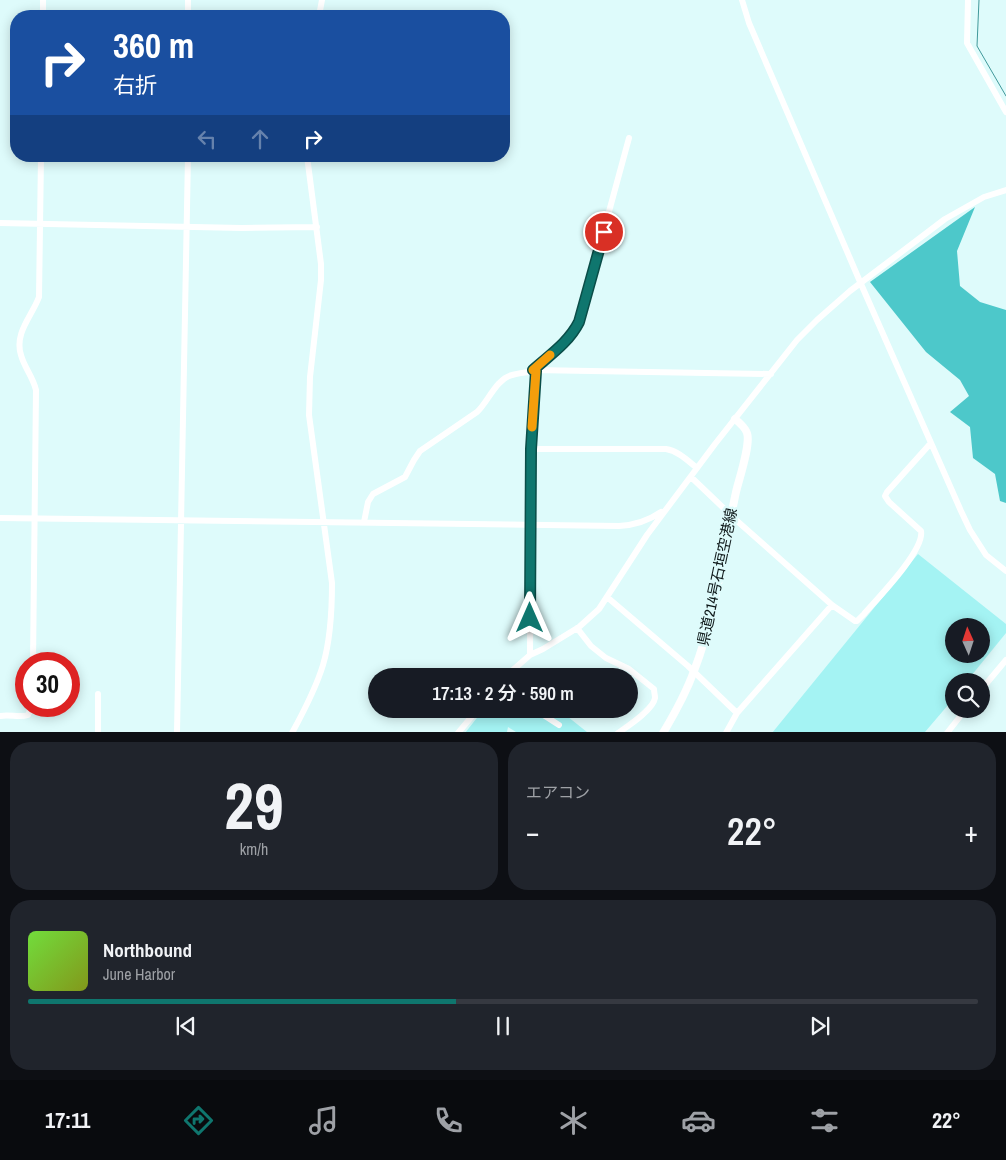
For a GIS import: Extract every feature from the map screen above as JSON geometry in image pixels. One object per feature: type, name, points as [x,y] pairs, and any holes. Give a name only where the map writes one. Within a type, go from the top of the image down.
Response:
[{"type":"main road","name":"県道214号石垣空港線","points":[[663,732],[694,672],[709,623],[748,441],[747,432],[743,425],[735,419]]},
{"type":"street","points":[[742,0],[749,23],[930,444],[970,530],[986,555],[1006,571]]},
{"type":"street","points":[[968,0],[968,42],[1006,112]]},
{"type":"street","points":[[530,654],[531,449],[534,371],[566,341],[575,331],[579,322],[629,138]]},
{"type":"street","points":[[33,652],[36,390],[20,354],[19,340],[25,322],[34,309],[38,297],[40,162]]},
{"type":"street","points":[[177,732],[185,226],[188,162]]},
{"type":"street","points":[[292,732],[311,696],[323,665],[331,628],[332,583],[309,408],[310,377],[321,280],[318,227],[308,162]]},
{"type":"street","points":[[515,668],[530,654],[543,649],[577,628],[599,609],[647,534],[797,340],[817,320],[945,219],[984,197],[1006,190]]},
{"type":"street","points":[[0,223],[318,227]]},
{"type":"street","points":[[364,522],[368,502],[373,494],[405,477],[420,451],[476,412],[484,405],[502,380],[510,375],[534,371],[770,374]]},
{"type":"street","points":[[691,477],[832,605],[852,621],[857,621],[915,552],[922,537],[921,531],[885,496],[930,444]]},
{"type":"street","points":[[531,449],[666,449],[678,453],[697,468]]},
{"type":"street","points":[[0,518],[632,525],[650,520],[667,509]]},
{"type":"street","points":[[608,597],[737,712]]},
{"type":"street","points":[[726,732],[737,712],[832,605]]},
{"type":"street","points":[[577,628],[591,646],[606,658],[628,669],[654,689],[655,698],[652,704],[634,722],[618,732]]},
{"type":"street","points":[[990,679],[1006,660]]},
{"type":"street","points":[[98,694],[98,732]]},
{"type":"street","points":[[0,716],[15,716]]},
{"type":"street","points":[[458,732],[470,718]]},
{"type":"street","points":[[548,718],[559,725]]},
{"type":"street","points":[[946,732],[958,718]]},
{"type":"shaded area","points":[[975,207],[957,251],[960,286],[980,302],[1006,310],[1006,503],[1000,501],[995,474],[973,458],[970,427],[950,412],[969,396],[960,380],[926,352],[870,282]]},
{"type":"shaded area","points":[[918,554],[1006,624],[1006,633],[990,653],[990,618],[945,618],[945,663],[982,663],[974,673],[945,673],[945,709],[925,732],[773,732]]},
{"type":"shaded area","points":[[477,718],[569,718],[587,732],[516,732],[508,727],[507,732],[466,732]]},
{"type":"waterway","points":[[979,0],[977,46],[1006,96]]},
{"type":"slow traffic","points":[[532,427],[536,371],[533,370],[550,355]]},
{"type":"route","points":[[530,618],[531,449],[536,371],[533,370],[575,331],[604,232]]}]
